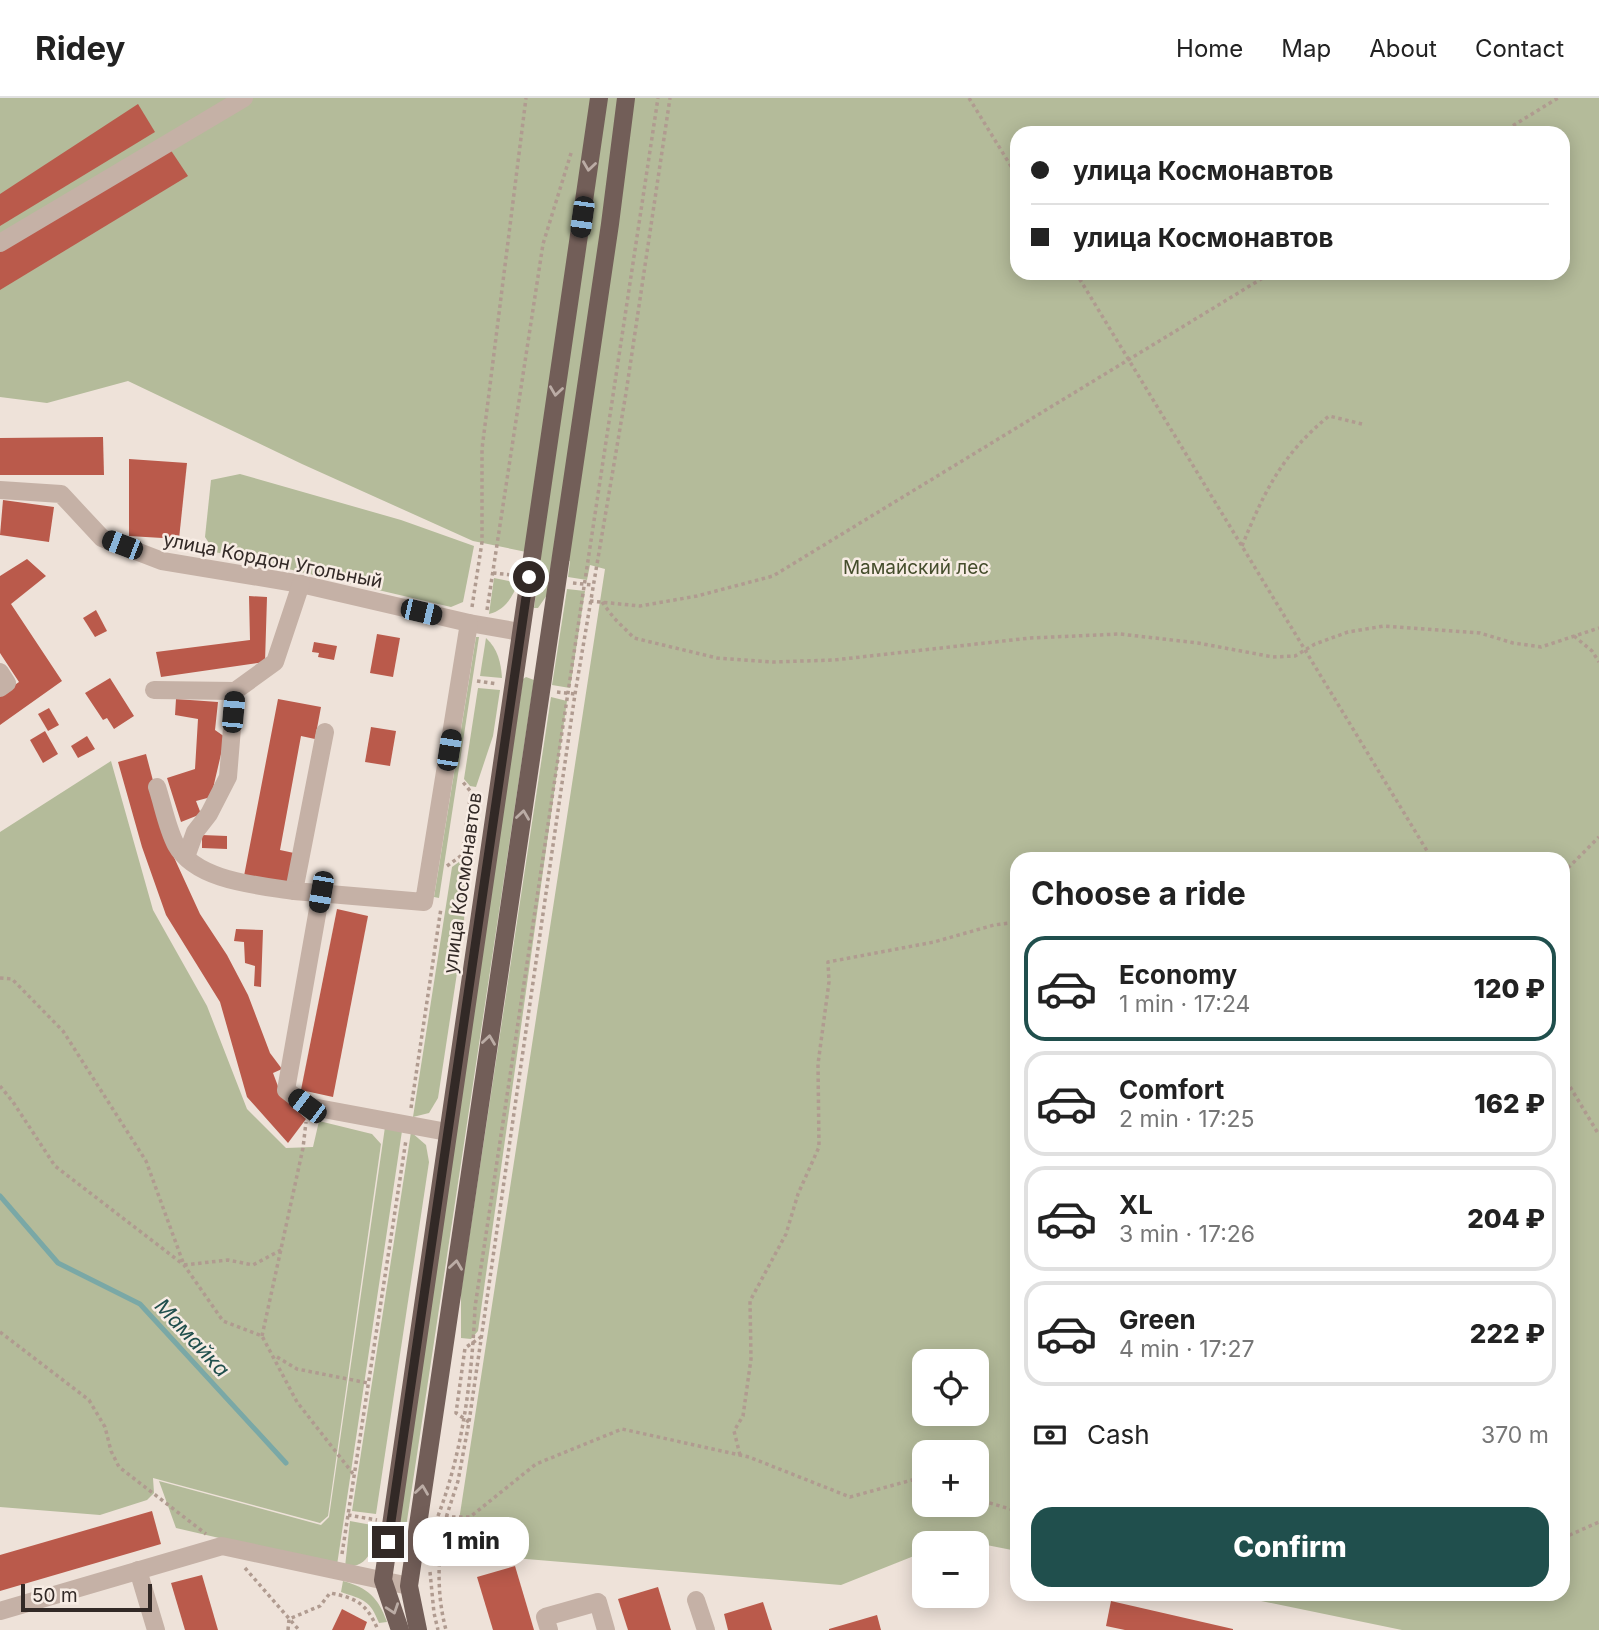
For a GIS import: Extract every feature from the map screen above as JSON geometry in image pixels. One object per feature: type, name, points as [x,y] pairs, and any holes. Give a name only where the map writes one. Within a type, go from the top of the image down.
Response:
[{"type":"main road","name":"улица Космонавтов","points":[[400,1630],[383,1580],[598,98]]},
{"type":"main road","points":[[418,1630],[409,1586],[608,237],[626,98]]},
{"type":"street","points":[[0,243],[244,98]]},
{"type":"street","name":"улица Кордон Угольный","points":[[0,490],[61,494],[102,538],[162,561],[301,584],[469,623],[520,632]]},
{"type":"street","points":[[154,690],[235,691],[275,663],[301,584]]},
{"type":"street","points":[[157,787],[176,845],[192,865],[231,880],[294,891],[424,902],[469,623]]},
{"type":"street","points":[[0,672],[7,683],[0,688]]},
{"type":"street","points":[[186,857],[195,832],[209,814],[228,777],[235,691]]},
{"type":"street","points":[[294,891],[325,732]]},
{"type":"street","points":[[321,892],[286,1090],[307,1106],[447,1132]]},
{"type":"street","points":[[0,1611],[222,1546],[409,1586]]},
{"type":"street","points":[[138,1570],[152,1629]]},
{"type":"street","points":[[696,1600],[706,1630]]},
{"type":"street","points":[[549,1630],[545,1617],[598,1602],[606,1630]]},
{"type":"path","points":[[469,623],[482,542],[482,449],[526,98]]},
{"type":"path","points":[[433,1529],[452,1479],[464,1419],[474,1342],[475,1307],[658,98]]},
{"type":"path","points":[[442,1530],[458,1481],[469,1422],[590,601],[626,393],[670,98]]},
{"type":"path","points":[[969,98],[1010,165]]},
{"type":"path","points":[[1512,126],[1558,98]]},
{"type":"path","points":[[1080,280],[1428,852]]},
{"type":"path","points":[[590,601],[640,606],[697,596],[773,576],[1259,280]]},
{"type":"path","points":[[1242,546],[1258,506],[1283,461],[1307,433],[1329,416],[1362,424]]},
{"type":"path","points":[[602,602],[634,638],[718,658],[773,662],[834,660],[990,641],[1121,634],[1198,643],[1273,657],[1295,656],[1348,632],[1384,626],[1480,634],[1541,647],[1599,628]]},
{"type":"path","points":[[1574,636],[1599,662]]},
{"type":"path","points":[[447,866],[462,855],[471,792],[461,780]]},
{"type":"path","points":[[1570,866],[1599,837]]},
{"type":"path","points":[[740,1455],[734,1431],[743,1416],[751,1359],[750,1301],[786,1234],[798,1194],[819,1147],[818,1065],[829,982],[828,962],[934,942],[1010,923]]},
{"type":"path","points":[[0,978],[12,979],[64,1031],[146,1161],[184,1265],[223,1321],[262,1336],[297,1402],[354,1475]]},
{"type":"path","points":[[0,1086],[13,1101],[55,1166],[184,1265],[228,1260],[253,1265],[281,1250]]},
{"type":"path","points":[[1570,1087],[1599,1135]]},
{"type":"path","points":[[262,1336],[303,1148],[307,1106]]},
{"type":"path","points":[[0,1332],[89,1400],[106,1427],[111,1451],[119,1467],[222,1546]]},
{"type":"path","points":[[469,1422],[456,1413],[465,1348],[481,1337]]},
{"type":"path","points":[[274,1356],[297,1369],[368,1383]]},
{"type":"path","points":[[445,1517],[470,1517],[536,1464],[622,1429],[740,1455],[850,1497],[912,1480]]},
{"type":"path","points":[[989,1503],[1010,1509]]},
{"type":"path","points":[[1570,1535],[1599,1522]]},
{"type":"path","points":[[240,1550],[239,1561],[299,1630]]},
{"type":"path","points":[[430,1569],[438,1630]]},
{"type":"path","points":[[289,1619],[320,1606],[330,1593],[364,1604],[378,1630]]},
{"type":"path","points":[[288,1630],[289,1619]]},
{"type":"green space","name":"Мамайский лес","points":[[0,98],[1599,98],[1599,1630],[1402,1630],[1261,1601],[1570,1601],[1570,852],[1010,852],[1010,1550],[989,1545],[989,1531],[912,1531],[912,1557],[841,1585],[454,1553],[605,569],[590,565],[587,580],[568,577],[570,561],[552,558],[547,595],[538,608],[534,608],[541,555],[473,541],[128,381],[47,403],[0,397]]},
{"type":"green space","points":[[240,474],[401,520],[474,546],[463,602],[451,607],[215,552],[205,537],[211,480]]},
{"type":"green space","points":[[494,578],[518,583],[507,603],[489,614]]},
{"type":"green space","points":[[567,589],[585,591],[570,688],[552,685]]},
{"type":"green space","points":[[476,637],[479,637],[439,898],[434,897]]},
{"type":"green space","points":[[486,638],[498,656],[502,678],[480,676]]},
{"type":"green space","points":[[526,677],[534,680],[405,1534],[394,1532],[523,679]]},
{"type":"green space","points":[[478,688],[500,690],[493,736],[476,787],[470,786],[464,779]]},
{"type":"green space","points":[[551,697],[567,701],[478,1331],[471,1339],[461,1338],[461,1292]]},
{"type":"green space","points":[[111,761],[153,910],[207,1006],[247,1109],[286,1148],[313,1147],[319,1121],[372,1134],[381,1144],[328,1516],[320,1523],[153,1478],[154,1493],[147,1500],[100,1515],[0,1507],[0,832]]},
{"type":"green space","points":[[459,862],[465,863],[464,927],[438,1098],[429,1113],[413,1117],[452,867]]},
{"type":"green space","points":[[385,1127],[402,1131],[337,1565],[176,1528],[159,1481],[321,1525],[329,1517]]},
{"type":"green space","points":[[411,1132],[426,1145],[429,1162],[376,1514],[352,1511]]},
{"type":"green space","points":[[350,1521],[377,1526],[372,1548],[365,1560],[360,1564],[345,1567]]},
{"type":"green space","points":[[343,1581],[366,1590],[380,1606],[387,1622],[379,1623],[365,1602],[341,1592]]},
{"type":"building","points":[[138,104],[155,132],[0,226],[0,194]]},
{"type":"building","points":[[166,143],[188,176],[0,290],[0,247]]},
{"type":"building","points":[[103,437],[104,475],[0,475],[0,438]]},
{"type":"building","points":[[129,459],[187,463],[179,539],[129,536]]},
{"type":"building","points":[[3,500],[54,507],[49,542],[0,535]]},
{"type":"building","points":[[27,559],[46,576],[11,604],[62,681],[0,725],[0,695],[19,682],[0,653],[0,576]]},
{"type":"building","points":[[249,596],[267,597],[265,662],[161,677],[156,652],[250,640]]},
{"type":"building","points":[[96,610],[107,631],[95,637],[83,618]]},
{"type":"building","points":[[377,634],[400,638],[393,677],[370,673]]},
{"type":"building","points":[[314,642],[337,646],[334,660],[318,657],[319,653],[312,652]]},
{"type":"building","points":[[110,678],[134,716],[114,729],[107,718],[103,720],[85,693]]},
{"type":"building","points":[[176,699],[218,702],[215,730],[225,737],[211,797],[196,801],[201,814],[181,822],[167,778],[195,769],[198,719],[175,715]]},
{"type":"building","points":[[278,699],[321,707],[315,739],[301,736],[280,850],[294,853],[288,884],[244,876]]},
{"type":"building","points":[[49,708],[59,725],[48,731],[38,714]]},
{"type":"building","points":[[371,727],[396,731],[390,766],[365,762]]},
{"type":"building","points":[[45,731],[58,754],[43,763],[30,740]]},
{"type":"building","points":[[87,736],[95,749],[78,758],[71,746]]},
{"type":"building","points":[[146,754],[172,853],[200,914],[227,955],[248,995],[270,1053],[282,1069],[273,1073],[282,1097],[306,1119],[288,1143],[247,1097],[220,1002],[166,915],[142,847],[118,762]]},
{"type":"building","points":[[202,835],[227,836],[227,849],[202,848]]},
{"type":"building","points":[[337,909],[368,916],[333,1097],[301,1090]]},
{"type":"building","points":[[236,929],[263,930],[261,987],[254,986],[255,966],[245,963],[244,942],[234,941]]},
{"type":"building","points":[[152,1511],[161,1544],[0,1591],[0,1555]]},
{"type":"building","points":[[515,1566],[534,1630],[493,1630],[477,1577]]},
{"type":"building","points":[[202,1575],[218,1630],[185,1630],[171,1583]]},
{"type":"building","points":[[658,1587],[671,1630],[628,1630],[618,1599]]},
{"type":"building","points":[[1111,1601],[1233,1630],[1125,1630],[1106,1626]]},
{"type":"building","points":[[763,1602],[772,1630],[728,1630],[724,1614]]},
{"type":"building","points":[[342,1609],[367,1622],[364,1630],[332,1630]]},
{"type":"building","points":[[877,1615],[881,1630],[829,1630],[829,1629]]},
{"type":"waterway","name":"Мамайка","points":[[0,1196],[58,1263],[140,1304],[286,1463]]},
{"type":"route","points":[[388,1542],[529,577]]}]
